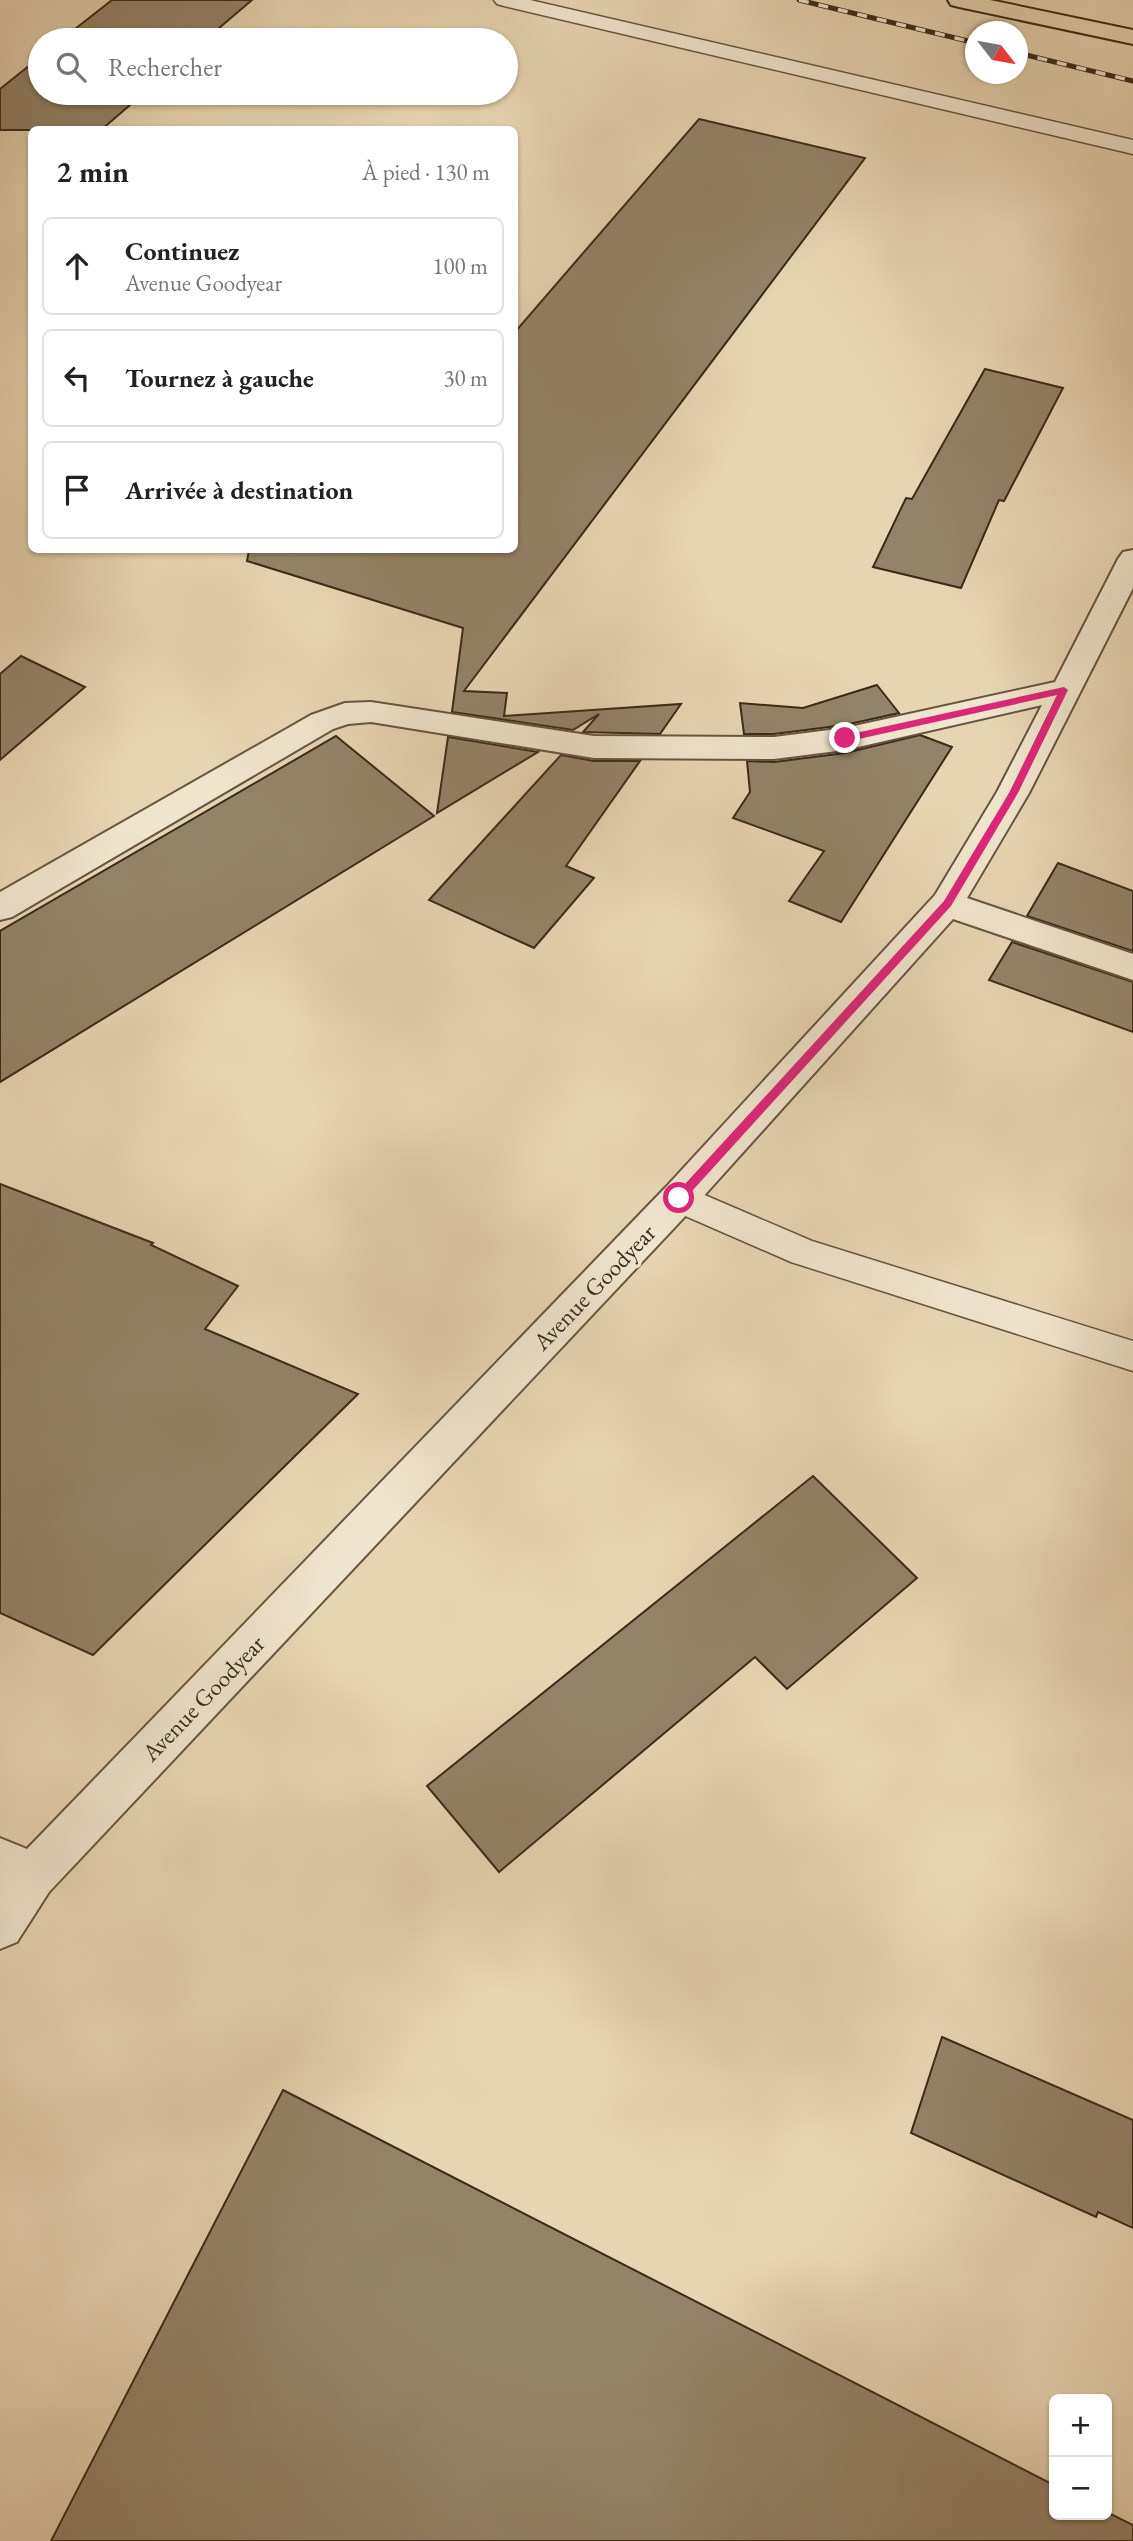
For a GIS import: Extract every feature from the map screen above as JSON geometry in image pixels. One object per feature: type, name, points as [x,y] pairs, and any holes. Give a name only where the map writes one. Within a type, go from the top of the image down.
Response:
[{"type":"main road","points":[[959,0],[1133,37]]},
{"type":"street","name":"Avenue Goodyear","points":[[0,1925],[17,1869],[679,1198],[947,904],[1013,793],[1133,559]]},
{"type":"street","points":[[0,908],[322,722],[345,714],[370,712],[594,747],[683,750],[774,748],[845,738],[1064,690]]},
{"type":"street","points":[[947,904],[1133,967]]},
{"type":"lane","points":[[504,0],[1133,147]]},
{"type":"lane","points":[[679,1198],[803,1252],[1133,1356]]},
{"type":"building","points":[[112,0],[252,0],[219,28],[76,28]]},
{"type":"building","points":[[28,67],[28,105],[130,105],[106,126],[28,126],[28,130],[0,130],[0,89]]},
{"type":"building","points":[[699,119],[865,158],[464,691],[507,693],[504,716],[681,704],[660,734],[583,732],[599,714],[573,730],[452,712],[463,628],[247,561],[248,553],[518,553],[518,328]]},
{"type":"building","points":[[985,369],[1063,388],[1004,501],[999,500],[961,588],[873,567],[906,498],[912,499]]},
{"type":"building","points":[[21,656],[85,687],[0,760],[0,674]]},
{"type":"building","points":[[877,685],[899,713],[845,725],[774,734],[744,734],[740,703],[803,708]]},
{"type":"building","points":[[920,735],[952,747],[841,922],[789,901],[824,851],[733,818],[750,792],[747,761],[774,762],[845,753]]},
{"type":"building","points":[[336,736],[434,816],[0,1082],[0,931]]},
{"type":"building","points":[[448,737],[538,752],[437,813]]},
{"type":"building","points":[[561,755],[594,761],[640,761],[566,866],[594,878],[534,948],[429,900]]},
{"type":"building","points":[[1058,863],[1133,891],[1133,951],[1027,916]]},
{"type":"building","points":[[1012,942],[1133,982],[1133,1032],[989,980]]},
{"type":"building","points":[[0,1184],[153,1243],[151,1245],[238,1286],[205,1329],[358,1394],[93,1655],[0,1613]]},
{"type":"building","points":[[813,1476],[917,1578],[787,1689],[755,1657],[499,1872],[427,1786]]},
{"type":"building","points":[[942,2037],[1133,2120],[1133,2228],[1098,2212],[1096,2217],[911,2133]]},
{"type":"building","points":[[283,2090],[1049,2482],[1049,2520],[1112,2520],[1112,2514],[1133,2525],[1133,2541],[51,2541]]},
{"type":"railway","points":[[799,0],[965,40]]},
{"type":"railway","points":[[1028,55],[1133,81]]},
{"type":"route","points":[[679,1198],[947,904],[1013,793],[1064,690],[845,738]]}]
